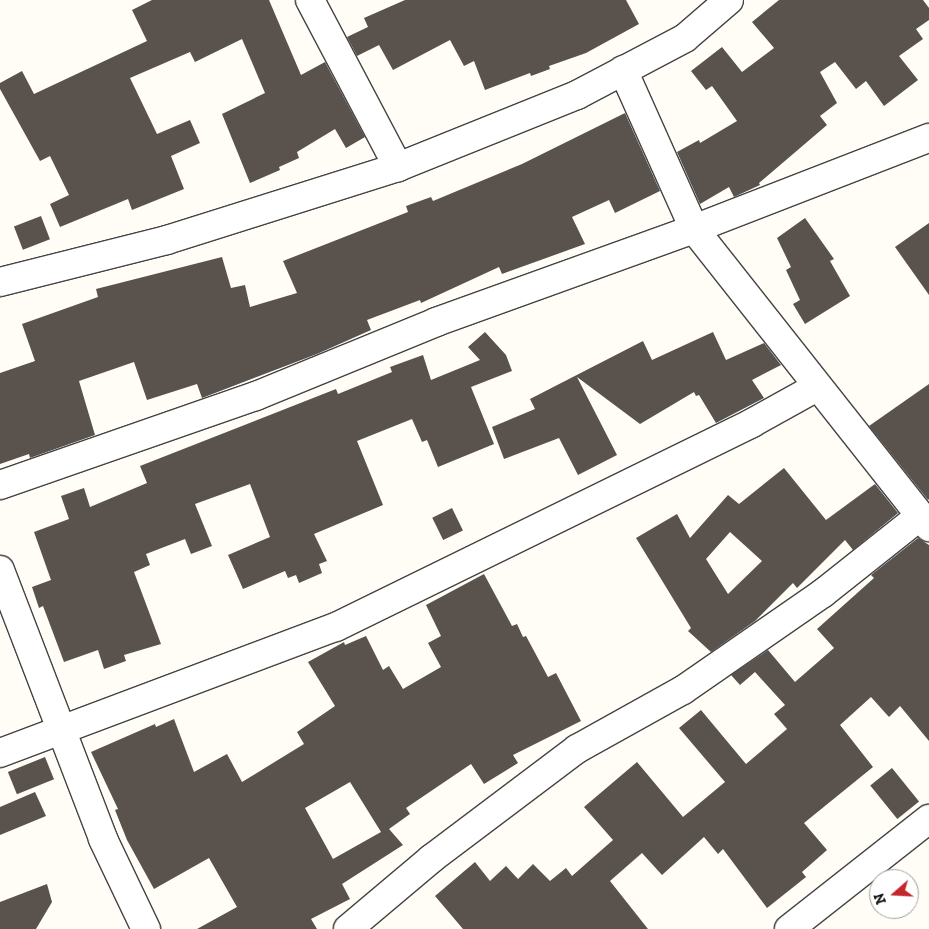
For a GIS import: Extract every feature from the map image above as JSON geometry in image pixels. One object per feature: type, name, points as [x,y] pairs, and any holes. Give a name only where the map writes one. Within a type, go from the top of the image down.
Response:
[{"type":"street","points":[[310,0],[398,167]]},
{"type":"street","points":[[0,282],[167,240],[398,167],[577,95],[685,38],[729,0]]},
{"type":"street","points":[[348,929],[431,858],[577,749],[683,690],[925,521],[816,387],[694,229],[623,70]]},
{"type":"street","points":[[0,486],[256,396],[436,322],[694,229],[929,138]]},
{"type":"street","points":[[0,753],[336,627],[752,423],[816,387]]},
{"type":"street","points":[[0,570],[103,839],[146,929]]},
{"type":"street","points":[[789,929],[929,819]]},
{"type":"building","points":[[152,0],[269,0],[301,75],[325,62],[365,137],[346,148],[335,129],[297,152],[299,158],[279,167],[280,170],[250,183],[222,114],[265,93],[242,39],[195,62],[190,52],[130,78],[157,134],[190,120],[200,143],[171,156],[184,189],[132,210],[128,199],[60,227],[50,204],[69,195],[50,156],[40,161],[0,89],[0,83],[22,71],[34,94],[147,41],[132,10]]},
{"type":"building","points":[[405,0],[626,0],[639,24],[586,53],[549,66],[550,69],[531,76],[530,73],[485,90],[474,61],[464,66],[450,40],[393,70],[379,45],[357,56],[347,37],[368,27],[364,18]]},
{"type":"building","points":[[779,0],[923,0],[929,8],[929,20],[916,29],[923,39],[899,56],[918,80],[884,106],[866,81],[856,89],[835,62],[820,72],[837,103],[820,116],[827,125],[759,183],[760,185],[734,197],[729,187],[700,204],[677,152],[699,140],[700,143],[737,121],[712,86],[706,90],[691,71],[722,47],[742,72],[774,48],[752,22]]},
{"type":"building","points":[[625,113],[660,191],[615,213],[609,200],[572,217],[585,244],[502,274],[499,267],[421,303],[420,300],[367,320],[371,330],[317,354],[202,398],[197,384],[147,400],[134,362],[79,381],[95,435],[30,458],[29,454],[0,464],[0,373],[35,361],[22,324],[98,297],[96,289],[222,257],[231,288],[245,285],[250,307],[297,293],[283,261],[408,212],[406,206],[431,197],[433,201],[522,164]]},
{"type":"building","points":[[41,216],[50,239],[23,250],[14,226]]},
{"type":"building","points":[[805,218],[834,259],[830,261],[850,296],[805,324],[793,304],[800,300],[786,270],[791,267],[777,238]]},
{"type":"building","points":[[929,223],[929,295],[895,247]]},
{"type":"building","points":[[485,332],[506,355],[512,371],[471,387],[494,444],[438,467],[427,440],[422,442],[412,419],[357,441],[383,505],[314,534],[327,561],[319,564],[322,573],[299,583],[296,575],[288,578],[285,571],[243,589],[228,555],[270,537],[250,484],[195,504],[212,546],[191,554],[185,539],[146,554],[150,565],[134,572],[161,644],[124,655],[126,661],[104,669],[98,650],[64,662],[43,606],[39,608],[32,587],[51,580],[34,532],[69,519],[61,496],[84,488],[90,507],[147,483],[140,466],[336,389],[338,394],[392,372],[390,367],[423,355],[431,380],[480,360],[468,347]]},
{"type":"building","points":[[713,332],[726,360],[764,343],[781,365],[752,380],[764,398],[716,423],[699,395],[696,396],[694,392],[640,424],[577,377],[617,455],[578,475],[559,438],[504,459],[492,427],[535,409],[530,399],[643,341],[652,360]]},
{"type":"building","points":[[929,384],[929,499],[928,500],[869,426]]},
{"type":"building","points":[[784,468],[826,520],[875,484],[898,513],[853,550],[845,540],[797,588],[793,583],[755,621],[711,652],[688,631],[691,628],[636,538],[677,514],[690,538],[728,495],[739,504]],"holes":[[[730,532],[762,561],[728,594],[706,559]]]},
{"type":"building","points":[[452,508],[463,530],[443,540],[432,518]]},
{"type":"building","points":[[918,538],[929,545],[929,741],[900,706],[889,717],[871,697],[840,725],[873,767],[804,823],[827,850],[802,872],[806,877],[767,908],[723,849],[718,854],[704,837],[662,875],[642,853],[610,881],[648,929],[463,929],[435,896],[475,862],[490,881],[506,866],[518,879],[533,864],[550,881],[566,868],[572,876],[613,840],[584,807],[637,762],[683,817],[725,782],[679,728],[701,710],[746,764],[787,729],[774,714],[785,705],[755,672],[740,685],[731,675],[768,650],[795,682],[834,648],[817,629],[874,578],[871,575]]},
{"type":"building","points":[[484,574],[512,626],[517,624],[523,637],[526,636],[548,677],[556,673],[581,721],[513,755],[518,763],[484,784],[471,764],[406,808],[410,814],[389,829],[403,845],[342,884],[350,899],[311,919],[317,929],[197,929],[237,907],[209,858],[154,889],[127,840],[115,810],[118,809],[91,752],[155,724],[156,727],[174,719],[194,772],[227,754],[242,782],[304,744],[297,732],[335,706],[308,662],[344,642],[345,645],[366,636],[383,670],[389,666],[403,689],[441,667],[428,643],[441,636],[426,605]],"holes":[[[350,782],[381,832],[333,859],[305,808]]]},
{"type":"building","points":[[45,757],[54,779],[17,794],[8,772]]},
{"type":"building","points":[[892,768],[919,801],[897,819],[870,786]]},
{"type":"building","points":[[35,792],[46,816],[0,835],[0,807]]},
{"type":"building","points":[[47,884],[52,902],[36,929],[0,929],[0,902]]}]
